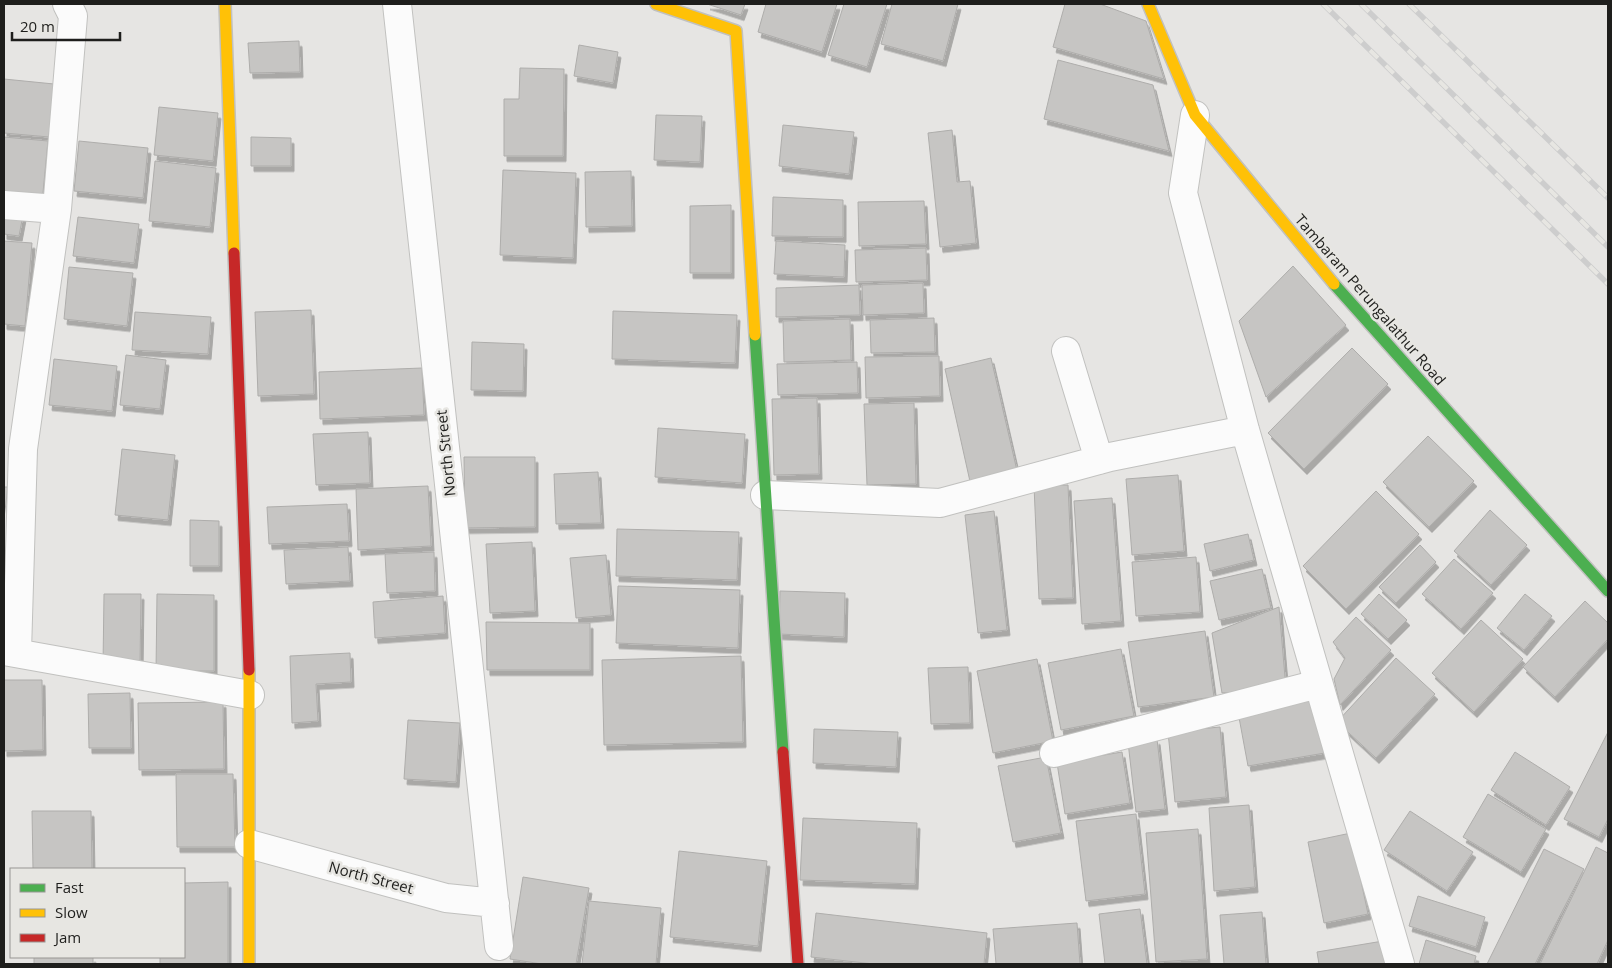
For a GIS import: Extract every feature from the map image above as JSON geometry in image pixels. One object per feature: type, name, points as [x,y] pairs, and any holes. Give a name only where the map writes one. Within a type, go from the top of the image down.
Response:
[{"type":"street","points":[[67,4],[73,16],[56,209],[13,447],[10,652],[250,695]]},
{"type":"street","points":[[225,4],[250,695],[248,964]]},
{"type":"street","name":"North Street","points":[[397,4],[499,946]]},
{"type":"street","points":[[656,4],[736,31],[765,496],[798,964]]},
{"type":"street","name":"Tambaram Perungalathur Road","points":[[1148,4],[1195,115],[1340,293],[1608,591]]},
{"type":"street","points":[[1195,115],[1183,193],[1245,430],[1400,964]]},
{"type":"street","points":[[4,205],[56,209]]},
{"type":"street","points":[[1066,351],[1099,460]]},
{"type":"street","points":[[765,496],[940,503],[1099,460],[1245,430]]},
{"type":"street","points":[[1054,754],[1318,684]]},
{"type":"street","name":"North Street","points":[[249,844],[446,898],[494,903]]},
{"type":"building","points":[[707,4],[745,4],[741,15]]},
{"type":"building","points":[[766,4],[837,4],[822,52],[758,32]]},
{"type":"building","points":[[844,4],[887,4],[867,67],[828,55]]},
{"type":"building","points":[[892,4],[958,4],[943,61],[881,44]]},
{"type":"building","points":[[1065,4],[1100,4],[1146,21],[1164,79],[1053,47]]},
{"type":"building","points":[[299,41],[300,72],[250,73],[248,43]]},
{"type":"building","points":[[579,45],[618,52],[613,83],[574,76]]},
{"type":"building","points":[[1058,60],[1153,85],[1169,151],[1044,119]]},
{"type":"building","points":[[520,68],[564,69],[563,156],[504,156],[504,99],[519,99]]},
{"type":"building","points":[[4,79],[54,84],[49,137],[4,133]]},
{"type":"building","points":[[159,107],[218,113],[213,161],[154,155]]},
{"type":"building","points":[[656,115],[702,116],[700,162],[654,160]]},
{"type":"building","points":[[783,125],[854,132],[849,174],[779,166]]},
{"type":"building","points":[[952,130],[957,182],[970,181],[976,243],[940,247],[928,133]]},
{"type":"building","points":[[4,137],[48,141],[42,203],[4,200]]},
{"type":"building","points":[[251,137],[291,138],[291,166],[251,166]]},
{"type":"building","points":[[79,141],[148,148],[143,198],[74,191]]},
{"type":"building","points":[[155,161],[216,168],[210,227],[149,221]]},
{"type":"building","points":[[503,170],[576,173],[573,258],[500,255]]},
{"type":"building","points":[[631,171],[632,226],[586,227],[585,172]]},
{"type":"building","points":[[773,197],[843,200],[843,237],[772,236]]},
{"type":"building","points":[[924,201],[926,244],[859,246],[858,202]]},
{"type":"building","points":[[731,205],[731,273],[690,273],[690,206]]},
{"type":"building","points":[[4,212],[23,215],[19,236],[4,234]]},
{"type":"building","points":[[78,217],[139,224],[134,263],[73,256]]},
{"type":"building","points":[[4,241],[32,243],[25,326],[4,324]]},
{"type":"building","points":[[776,241],[845,245],[844,277],[774,274]]},
{"type":"building","points":[[926,248],[927,280],[856,282],[855,250]]},
{"type":"building","points":[[1293,266],[1346,325],[1266,397],[1239,321]]},
{"type":"building","points":[[69,267],[133,273],[127,326],[64,319]]},
{"type":"building","points":[[923,283],[924,313],[863,315],[862,285]]},
{"type":"building","points":[[859,285],[860,315],[776,317],[776,288]]},
{"type":"building","points":[[311,310],[314,394],[258,396],[255,312]]},
{"type":"building","points":[[613,311],[737,315],[735,363],[612,359]]},
{"type":"building","points":[[135,312],[211,317],[208,354],[132,350]]},
{"type":"building","points":[[934,318],[935,352],[871,353],[870,320]]},
{"type":"building","points":[[850,319],[851,360],[784,362],[783,321]]},
{"type":"building","points":[[472,342],[524,344],[523,391],[471,390]]},
{"type":"building","points":[[1352,348],[1388,384],[1304,469],[1268,433]]},
{"type":"building","points":[[126,355],[166,360],[160,409],[120,405]]},
{"type":"building","points":[[939,356],[940,396],[866,398],[865,357]]},
{"type":"building","points":[[991,358],[1018,475],[971,486],[945,369]]},
{"type":"building","points":[[54,359],[117,366],[112,411],[49,405]]},
{"type":"building","points":[[857,362],[858,393],[778,395],[777,364]]},
{"type":"building","points":[[422,368],[424,415],[320,419],[319,372]]},
{"type":"building","points":[[817,398],[819,474],[774,475],[772,399]]},
{"type":"building","points":[[914,403],[916,484],[867,485],[864,404]]},
{"type":"building","points":[[658,428],[745,434],[742,483],[655,477]]},
{"type":"building","points":[[368,432],[370,483],[316,485],[313,434]]},
{"type":"building","points":[[1428,436],[1474,481],[1429,527],[1383,482]]},
{"type":"building","points":[[122,449],[175,455],[168,520],[115,515]]},
{"type":"building","points":[[464,457],[535,457],[535,527],[465,528]]},
{"type":"building","points":[[598,472],[601,523],[556,524],[554,474]]},
{"type":"building","points":[[1178,475],[1184,551],[1132,555],[1126,479]]},
{"type":"building","points":[[1068,485],[1073,598],[1039,599],[1034,486]]},
{"type":"building","points":[[428,486],[431,546],[358,550],[356,489]]},
{"type":"building","points":[[4,487],[8,487],[4,518]]},
{"type":"building","points":[[1376,491],[1419,534],[1346,609],[1303,566]]},
{"type":"building","points":[[1112,498],[1121,621],[1082,624],[1074,501]]},
{"type":"building","points":[[347,504],[349,541],[269,544],[267,507]]},
{"type":"building","points":[[1490,510],[1527,545],[1491,585],[1454,551]]},
{"type":"building","points":[[994,511],[1007,630],[978,633],[965,515]]},
{"type":"building","points":[[190,520],[219,521],[219,566],[190,566]]},
{"type":"building","points":[[617,529],[739,532],[737,580],[616,576]]},
{"type":"building","points":[[1248,534],[1254,560],[1210,571],[1204,544]]},
{"type":"building","points":[[532,542],[535,611],[490,613],[486,544]]},
{"type":"building","points":[[1420,545],[1436,562],[1396,603],[1379,587]]},
{"type":"building","points":[[348,547],[350,581],[286,584],[284,550]]},
{"type":"building","points":[[434,552],[435,591],[387,593],[385,554]]},
{"type":"building","points":[[606,555],[611,615],[576,618],[570,558]]},
{"type":"building","points":[[1196,557],[1200,612],[1136,616],[1132,562]]},
{"type":"building","points":[[1454,559],[1493,593],[1461,629],[1422,594]]},
{"type":"building","points":[[1262,569],[1271,608],[1219,620],[1210,581]]},
{"type":"building","points":[[618,586],[740,590],[738,648],[616,643]]},
{"type":"building","points":[[780,591],[845,593],[844,637],[779,634]]},
{"type":"building","points":[[104,594],[141,594],[140,665],[103,665]]},
{"type":"building","points":[[157,594],[214,595],[214,671],[156,671]]},
{"type":"building","points":[[1379,594],[1407,620],[1388,639],[1361,614]]},
{"type":"building","points":[[1525,594],[1552,616],[1524,650],[1497,628]]},
{"type":"building","points":[[443,596],[445,633],[375,638],[373,602]]},
{"type":"building","points":[[1585,601],[1608,623],[1608,639],[1555,697],[1523,667]]},
{"type":"building","points":[[1279,607],[1286,689],[1222,693],[1212,633]]},
{"type":"building","points":[[1356,617],[1391,650],[1340,705],[1334,679],[1345,658],[1333,642]]},
{"type":"building","points":[[1481,620],[1523,659],[1474,712],[1432,673]]},
{"type":"building","points":[[486,622],[590,623],[590,670],[487,670]]},
{"type":"building","points":[[1205,631],[1214,697],[1138,707],[1128,642]]},
{"type":"building","points":[[1121,649],[1134,716],[1061,730],[1048,663]]},
{"type":"building","points":[[350,653],[351,682],[316,684],[318,721],[292,723],[290,656]]},
{"type":"building","points":[[741,656],[743,742],[604,745],[602,660]]},
{"type":"building","points":[[1396,658],[1435,694],[1376,758],[1337,722]]},
{"type":"building","points":[[1037,659],[1053,741],[993,753],[977,671]]},
{"type":"building","points":[[968,667],[970,723],[931,724],[928,668]]},
{"type":"building","points":[[4,680],[42,680],[43,750],[4,751]]},
{"type":"building","points":[[130,693],[131,748],[89,748],[88,694]]},
{"type":"building","points":[[1316,698],[1325,753],[1248,766],[1238,712]]},
{"type":"building","points":[[223,702],[224,769],[139,770],[138,703]]},
{"type":"building","points":[[408,720],[460,723],[456,782],[404,779]]},
{"type":"building","points":[[1220,727],[1226,797],[1175,802],[1168,732]]},
{"type":"building","points":[[814,729],[898,732],[896,767],[813,763]]},
{"type":"building","points":[[1608,732],[1608,819],[1599,837],[1564,819]]},
{"type":"building","points":[[1157,739],[1165,809],[1136,812],[1128,742]]},
{"type":"building","points":[[1122,752],[1130,803],[1065,814],[1057,763]]},
{"type":"building","points":[[1515,752],[1570,787],[1546,825],[1491,790]]},
{"type":"building","points":[[1046,757],[1061,833],[1013,842],[998,766]]},
{"type":"building","points":[[176,774],[233,774],[235,847],[177,847]]},
{"type":"building","points":[[1488,794],[1546,829],[1521,872],[1463,837]]},
{"type":"building","points":[[1249,805],[1255,887],[1214,891],[1209,808]]},
{"type":"building","points":[[32,811],[91,811],[92,868],[33,868]]},
{"type":"building","points":[[1410,811],[1473,852],[1447,891],[1384,850]]},
{"type":"building","points":[[1136,814],[1145,894],[1086,901],[1076,821]]},
{"type":"building","points":[[803,818],[917,823],[915,884],[800,880]]},
{"type":"building","points":[[1198,829],[1207,959],[1156,962],[1146,833]]},
{"type":"building","points":[[1351,833],[1368,914],[1324,923],[1308,842]]},
{"type":"building","points":[[1596,847],[1608,853],[1608,940],[1597,964],[1540,964]]},
{"type":"building","points":[[1544,849],[1584,869],[1535,964],[1487,964]]},
{"type":"building","points":[[679,851],[767,861],[758,946],[670,937]]},
{"type":"building","points":[[523,877],[589,888],[576,964],[542,964],[510,959]]},
{"type":"building","points":[[228,882],[228,964],[160,964],[160,958],[185,958],[185,883]]},
{"type":"building","points":[[1418,896],[1485,917],[1476,947],[1409,926]]},
{"type":"building","points":[[589,901],[661,908],[656,964],[582,964]]},
{"type":"building","points":[[1140,909],[1147,964],[1105,964],[1099,914]]},
{"type":"building","points":[[1262,912],[1266,964],[1224,964],[1220,915]]},
{"type":"building","points":[[816,913],[987,933],[984,964],[874,964],[811,957]]},
{"type":"building","points":[[1077,923],[1080,964],[996,964],[993,929]]},
{"type":"building","points":[[1426,940],[1476,956],[1474,964],[1419,964]]},
{"type":"building","points":[[1383,941],[1387,964],[1319,964],[1317,952]]},
{"type":"building","points":[[34,958],[93,958],[93,964],[34,964]]},
{"type":"railway","points":[[1323,4],[1608,284]]},
{"type":"railway","points":[[1361,4],[1608,247]]},
{"type":"railway","points":[[1409,4],[1608,198]]},
{"type":"traffic: fast","points":[[1334,284],[1608,591]]},
{"type":"traffic: fast","points":[[755,335],[783,752]]},
{"type":"traffic: slow","points":[[225,4],[234,253]]},
{"type":"traffic: slow","points":[[656,4],[736,31],[755,335]]},
{"type":"traffic: slow","points":[[1148,4],[1195,115],[1334,284]]},
{"type":"traffic: slow","points":[[249,670],[249,964]]},
{"type":"traffic: jam","points":[[234,253],[249,670]]},
{"type":"traffic: jam","points":[[783,752],[798,964]]}]
